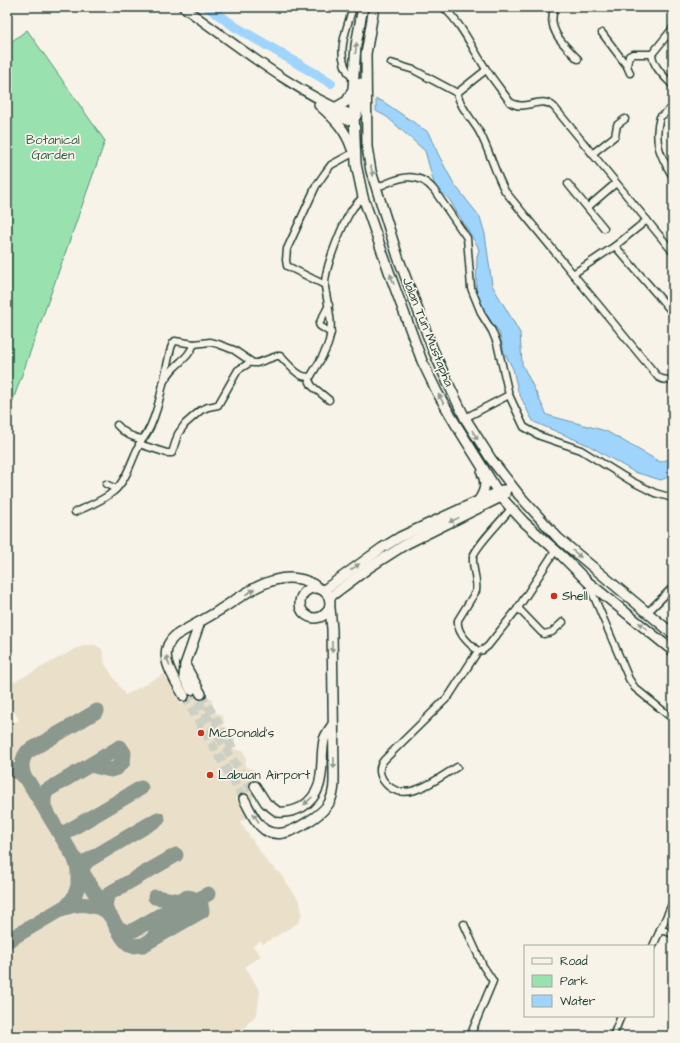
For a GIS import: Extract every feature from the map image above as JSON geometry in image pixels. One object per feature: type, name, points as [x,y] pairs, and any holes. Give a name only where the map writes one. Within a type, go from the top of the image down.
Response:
[{"type":"main road","points":[[183,7],[297,87],[319,105],[340,125],[349,140],[356,164]]},
{"type":"main road","name":"Jalan Tun Mustapha","points":[[363,7],[356,45],[353,79],[356,164],[363,197],[422,361],[437,392],[466,442],[524,522],[588,582],[673,651]]},
{"type":"main road","points":[[355,118],[359,107],[362,74],[374,7]]},
{"type":"main road","points":[[366,54],[367,148]]},
{"type":"main road","points":[[297,87],[355,118],[363,130],[371,171],[398,257],[433,350],[465,418],[490,459],[519,495],[558,538]]},
{"type":"main road","points":[[335,108],[346,101],[353,90]]},
{"type":"main road","points":[[319,105],[346,120],[355,118]]},
{"type":"main road","points":[[466,442],[470,453],[486,483],[478,505]]},
{"type":"main road","points":[[490,459],[502,493],[673,634]]},
{"type":"main road","points":[[330,608],[318,618],[308,616],[304,613],[300,603],[303,594],[307,590],[323,591],[370,567],[406,544],[502,493]]},
{"type":"main road","points":[[478,505],[498,505],[524,522]]},
{"type":"main road","points":[[200,622],[185,665],[184,677],[188,693],[166,660],[167,646],[175,636],[260,586],[275,580],[286,578],[299,579],[312,584],[323,591],[330,608],[332,629],[334,791],[329,803],[322,811],[305,823],[283,833],[272,833],[260,825],[244,799]]},
{"type":"main road","points":[[185,665],[201,694]]},
{"type":"main road","points":[[254,791],[278,812],[285,813],[306,804],[316,793],[320,780],[324,738],[333,724]]},
{"type":"street","points":[[353,7],[342,52],[345,66],[353,79]]},
{"type":"street","points":[[443,7],[449,12],[461,29],[486,70],[510,102],[515,106],[524,106],[539,102],[547,102],[551,104],[672,248]]},
{"type":"street","points":[[555,7],[552,18],[555,33],[564,45],[578,59]]},
{"type":"street","points":[[652,54],[673,28]]},
{"type":"street","points":[[602,33],[630,72]]},
{"type":"street","points":[[626,66],[629,56],[633,54],[652,54]]},
{"type":"street","points":[[652,54],[656,66],[673,86]]},
{"type":"street","points":[[391,63],[414,70],[457,93],[460,102],[481,135],[497,176],[505,191],[658,377],[673,381]]},
{"type":"street","points":[[457,93],[486,70]]},
{"type":"street","points":[[673,107],[660,117],[656,137],[658,147],[673,177]]},
{"type":"street","points":[[592,154],[615,136],[617,125],[625,119]]},
{"type":"street","points":[[325,285],[287,266],[287,250],[316,186],[325,172],[331,165],[353,153]]},
{"type":"street","points":[[376,188],[396,180],[406,178],[415,177],[424,180],[434,190],[467,238],[471,288],[482,315],[492,331],[497,343],[509,395],[524,427],[550,440],[581,450],[631,481],[654,492],[673,498]]},
{"type":"street","points":[[588,207],[616,183]]},
{"type":"street","points":[[568,184],[604,228]]},
{"type":"street","points":[[308,378],[311,376],[329,341],[331,318],[325,285],[327,271],[345,223],[352,209],[363,197]]},
{"type":"street","points":[[573,274],[616,246],[647,220]]},
{"type":"street","points":[[616,246],[673,313]]},
{"type":"street","points":[[329,305],[319,324],[330,333]]},
{"type":"street","points":[[75,512],[99,500],[116,489],[126,475],[141,441],[152,421],[173,342],[177,341],[194,344],[210,342],[234,350],[251,362],[258,363],[280,356],[301,376],[308,378],[312,386],[329,400]]},
{"type":"street","points":[[162,382],[174,368],[184,360],[194,344]]},
{"type":"street","points":[[117,425],[121,430],[141,441],[167,453],[172,452],[178,434],[184,424],[201,410],[218,405],[238,370],[251,362]]},
{"type":"street","points":[[465,418],[509,395]]},
{"type":"street","points":[[106,484],[116,489]]},
{"type":"street","points":[[478,651],[458,629],[458,620],[476,591],[477,586],[473,565],[475,552],[509,511]]},
{"type":"street","points":[[457,767],[416,790],[402,793],[387,785],[380,775],[379,770],[380,764],[450,696],[478,651],[483,650],[488,646],[518,608],[555,551]]},
{"type":"street","points":[[588,582],[629,679],[635,688],[673,719]]},
{"type":"street","points":[[647,613],[673,587]]},
{"type":"street","points":[[518,608],[544,634],[552,632],[563,622]]},
{"type":"street","points":[[653,945],[673,902]]},
{"type":"street","points":[[464,924],[484,966],[493,981],[470,1036]]},
{"type":"street","points":[[660,929],[673,934]]},
{"type":"street","points":[[613,1036],[622,1017]]},
{"type":"shaded area","points":[[86,645],[95,645],[101,648],[105,664],[125,695],[164,674],[182,705],[186,689],[208,696],[212,700],[213,712],[220,714],[223,717],[223,730],[229,731],[234,736],[234,749],[243,751],[246,757],[245,767],[253,769],[257,773],[257,786],[255,786],[253,800],[236,798],[247,818],[240,822],[268,863],[280,873],[300,902],[302,914],[298,923],[263,944],[260,941],[253,946],[261,956],[245,966],[260,991],[257,1014],[236,1036],[7,1036],[7,719],[15,722],[19,720],[7,700],[7,686],[75,649]]},
{"type":"green space","name":"Botanical Garden","points":[[27,30],[105,141],[7,417],[7,45]]},
{"type":"water","points":[[376,99],[382,101],[428,132],[454,184],[480,217],[485,234],[492,285],[520,333],[522,364],[547,415],[606,431],[660,462],[673,458],[673,475],[661,480],[634,472],[588,445],[534,422],[518,391],[513,369],[504,352],[499,332],[482,310],[476,292],[477,256],[479,250],[477,245],[449,199],[435,187],[425,151],[387,117],[376,111]]},
{"type":"waterway","points":[[208,7],[234,26],[331,83]]},
{"type":"taxiway","points":[[24,776],[22,764],[27,752],[97,711]]},
{"type":"taxiway","points":[[44,807],[46,791],[120,747],[124,753],[123,762],[117,768],[111,770],[90,765]]},
{"type":"taxiway","points":[[7,769],[18,772],[28,781],[75,859],[78,869],[78,886],[74,897],[68,905],[7,941]]},
{"type":"taxiway","points":[[61,835],[141,788]]},
{"type":"taxiway","points":[[158,819],[87,861],[81,870],[106,911],[106,901],[110,893],[176,855]]},
{"type":"taxiway","points":[[155,934],[160,931],[168,917],[208,894]]},
{"type":"taxiway","points":[[65,908],[81,904],[104,910],[110,916],[124,939],[132,946],[143,945],[202,911],[201,905],[196,900],[189,897],[180,901],[155,897]]},
{"type":"taxiway","points":[[116,927],[127,932],[134,930],[169,910]]},
{"type":"tunnel","points":[[191,690],[254,795]]},
{"type":"tunnel","points":[[201,694],[233,749]]},
{"type":"tunnel","points":[[184,696],[244,799]]},
{"type":"place","name":"Shell","points":[[554,596]]},
{"type":"place","name":"McDonald's","points":[[201,733]]},
{"type":"place","name":"Labuan Airport","points":[[210,775]]}]
